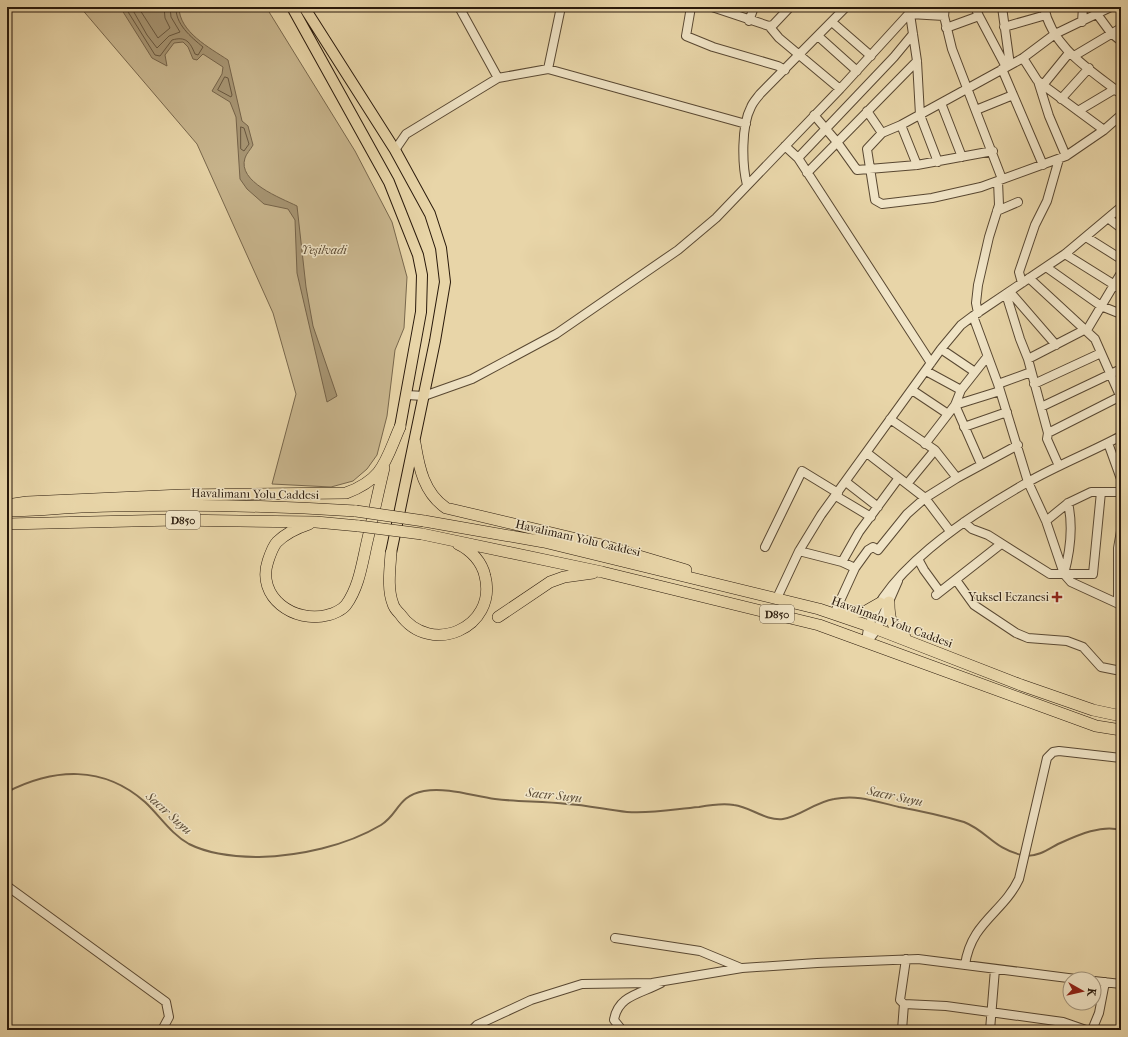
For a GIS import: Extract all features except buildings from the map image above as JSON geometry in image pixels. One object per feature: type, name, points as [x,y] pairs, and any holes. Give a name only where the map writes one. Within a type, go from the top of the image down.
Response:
[{"type":"highway","points":[[316,522],[287,533],[276,543],[265,569],[265,580],[269,592],[276,601],[285,609],[297,615],[309,618],[333,614],[346,606],[358,582],[384,465],[400,427]]},
{"type":"highway","points":[[415,443],[423,479],[430,493],[446,508],[610,547],[713,578],[738,590]]},
{"type":"highway","points":[[7,505],[27,502],[182,495],[346,493],[362,487],[373,480],[384,465]]},
{"type":"highway","name":"Havalimanı Yolu Caddesi","points":[[7,511],[113,506],[279,507],[356,511],[544,542],[776,598],[834,614],[873,627],[1028,687],[1093,710],[1121,716]]},
{"type":"highway","name":"D850","points":[[7,524],[174,520],[316,522],[422,534],[602,572],[819,624],[1096,726],[1121,730]]},
{"type":"highway","points":[[391,553],[389,579],[393,605],[405,622],[419,632],[434,636],[456,632],[467,627],[476,619],[483,607],[487,595],[487,583],[484,570],[477,558],[466,547],[445,539]]},
{"type":"highway","points":[[498,617],[550,582],[564,577],[602,572]]},
{"type":"highway","points":[[834,614],[866,611],[885,603],[892,624],[910,641]]},
{"type":"main road","points":[[292,7],[389,182],[418,255],[422,276],[421,312],[400,427]]},
{"type":"main road","points":[[304,7],[395,150],[430,214],[441,248],[445,282],[415,443],[391,553]]},
{"type":"street","points":[[459,7],[498,78]]},
{"type":"street","points":[[548,69],[561,7]]},
{"type":"street","points":[[691,7],[686,36],[713,47],[778,66],[784,70]]},
{"type":"street","points":[[712,7],[749,21],[769,26],[779,38],[840,89]]},
{"type":"street","points":[[749,21],[754,7]]},
{"type":"street","points":[[769,26],[773,25],[790,7]]},
{"type":"street","points":[[747,185],[744,168],[744,136],[750,107],[760,94],[846,7]]},
{"type":"street","points":[[945,7],[944,16],[946,28],[976,110],[993,151],[1000,180],[999,205],[987,245],[978,285],[975,314],[987,357],[999,387],[1018,445],[1028,482],[1046,521],[1064,574],[1071,582],[1120,605],[1118,548],[1121,531]]},
{"type":"street","points":[[975,7],[1006,67]]},
{"type":"street","points":[[1002,7],[1006,67],[1013,95],[1043,165]]},
{"type":"street","points":[[1082,7],[1082,22]]},
{"type":"street","points":[[1111,7],[1055,34],[1023,58],[920,115],[882,133],[867,149],[875,200],[882,204],[932,198],[981,187],[1062,157],[1104,130],[1121,115]]},
{"type":"street","points":[[407,395],[424,396],[472,379],[556,334],[678,250],[716,218],[840,89],[913,10]]},
{"type":"street","points":[[913,10],[944,16]]},
{"type":"street","points":[[913,10],[913,34],[917,61],[920,115],[938,162]]},
{"type":"street","points":[[1004,27],[1045,11],[1047,21],[1071,54],[1118,91],[1078,111]]},
{"type":"street","points":[[1097,14],[1111,33],[1121,41]]},
{"type":"street","points":[[946,28],[979,16]]},
{"type":"street","points":[[832,22],[871,56]]},
{"type":"street","points":[[1040,83],[1071,54],[1121,28]]},
{"type":"street","points":[[798,158],[894,58],[913,34]]},
{"type":"street","points":[[818,36],[857,71]]},
{"type":"street","points":[[1023,58],[1040,83],[1104,130]]},
{"type":"street","points":[[807,173],[917,61]]},
{"type":"street","points":[[1061,99],[1089,68]]},
{"type":"street","points":[[395,150],[406,134],[498,78],[548,69],[746,124]]},
{"type":"street","points":[[1022,283],[1019,272],[1035,225],[1047,202],[1062,157],[1040,83]]},
{"type":"street","points":[[976,110],[1013,95]]},
{"type":"street","points":[[941,103],[962,157]]},
{"type":"street","points":[[868,111],[882,133]]},
{"type":"street","points":[[814,115],[837,142],[857,170],[917,165],[993,151]]},
{"type":"street","points":[[901,125],[917,165]]},
{"type":"street","points":[[785,146],[798,158],[931,363]]},
{"type":"street","points":[[997,211],[1018,202]]},
{"type":"street","points":[[776,598],[799,551],[821,515],[941,349],[961,325],[1065,254],[1121,207]]},
{"type":"street","points":[[1108,218],[1121,228]]},
{"type":"street","points":[[1086,237],[1121,259]]},
{"type":"street","points":[[1065,254],[1121,289]]},
{"type":"street","points":[[1046,268],[1101,306],[1121,314]]},
{"type":"street","points":[[1028,359],[1086,330],[1121,273]]},
{"type":"street","points":[[1029,278],[1095,339],[1121,397],[1048,433]]},
{"type":"street","points":[[1008,293],[1056,345]]},
{"type":"street","points":[[1008,293],[1048,433],[1047,439],[1059,466]]},
{"type":"street","points":[[941,349],[975,372]]},
{"type":"street","points":[[1034,384],[1101,353]]},
{"type":"street","points":[[926,444],[955,405],[961,390],[987,357]]},
{"type":"street","points":[[1041,407],[1121,369]]},
{"type":"street","points":[[926,371],[961,390]]},
{"type":"street","points":[[955,405],[1031,372]]},
{"type":"street","points":[[912,390],[948,414]]},
{"type":"street","points":[[955,405],[981,464]]},
{"type":"street","points":[[964,427],[1007,412]]},
{"type":"street","points":[[890,419],[935,450],[958,478]]},
{"type":"street","points":[[867,641],[885,603],[902,573],[950,531],[1028,482],[1121,436]]},
{"type":"street","points":[[1108,443],[1121,479]]},
{"type":"street","points":[[834,614],[855,568],[868,550],[873,547],[878,550],[907,514],[926,498],[958,478],[1018,445]]},
{"type":"street","points":[[907,484],[935,450]]},
{"type":"street","points":[[867,453],[926,498],[950,531]]},
{"type":"street","points":[[765,547],[802,472],[871,517]]},
{"type":"street","points":[[842,562],[859,532],[898,478]]},
{"type":"street","points":[[846,482],[878,506]]},
{"type":"street","points":[[1046,521],[1068,503],[1091,492],[1121,492]]},
{"type":"street","points":[[964,522],[972,529],[988,535],[1050,574],[1093,574],[1101,492]]},
{"type":"street","points":[[1064,574],[1067,563],[1071,515],[1068,503]]},
{"type":"street","points":[[918,559],[938,594],[1001,544]]},
{"type":"street","points":[[799,551],[842,562],[855,568]]},
{"type":"street","points":[[956,580],[974,605],[1016,634],[1028,638],[1067,641],[1083,647],[1101,667],[1121,672]]},
{"type":"street","points":[[965,965],[968,950],[973,939],[987,918],[1013,891],[1019,879],[1029,840],[1045,761],[1051,754],[1059,751],[1121,758]]},
{"type":"street","points":[[7,886],[166,1002],[169,1017],[162,1030]]},
{"type":"street","points":[[615,938],[700,951],[742,968]]},
{"type":"street","points":[[906,959],[900,1000],[904,1004],[946,1006],[1063,1022],[1086,1030]]},
{"type":"street","points":[[475,1029],[531,1000],[582,984],[652,983],[742,968],[906,959],[1062,977]]},
{"type":"street","points":[[990,1030],[995,969]]},
{"type":"street","points":[[622,1030],[614,1020],[615,1010],[625,999],[667,980]]},
{"type":"street","points":[[1102,982],[1121,984]]},
{"type":"street","points":[[1092,1030],[1099,1013],[1105,982]]},
{"type":"street","points":[[902,1030],[904,1004]]},
{"type":"green space","name":"Yeşilvadi","points":[[80,7],[266,7],[355,151],[392,222],[407,277],[404,328],[395,350],[387,416],[377,455],[367,469],[353,481],[331,487],[272,484],[296,394],[273,313],[197,144]]},
{"type":"water","points":[[120,7],[179,7],[180,16],[190,32],[205,45],[228,60],[242,121],[248,126],[253,145],[246,155],[244,167],[254,182],[262,188],[271,194],[297,206],[306,287],[313,326],[337,396],[327,402],[297,273],[295,220],[288,209],[264,204],[247,189],[240,179],[236,117],[230,102],[212,91],[222,74],[223,67],[203,54],[197,60],[193,59],[188,47],[183,42],[174,43],[165,55],[167,66],[152,58]]},
{"type":"waterway","name":"Sacır Suyu","points":[[7,792],[42,778],[78,774],[95,776],[112,781],[129,790],[145,802],[171,830],[189,844],[206,851],[241,857],[290,855],[353,839],[387,821],[408,797],[415,793],[433,790],[451,791],[495,799],[549,802],[627,812],[654,812],[716,804],[730,804],[776,819],[789,818],[820,803],[834,799],[851,797],[867,799],[964,822],[979,830],[1004,849],[1022,855]]},
{"type":"waterway","name":"Sacır Suyu","points":[[1026,856],[1039,854],[1081,834],[1105,829],[1121,830]]},
{"type":"place","name":"Yuksel Eczanesi","points":[[1057,597]]}]
